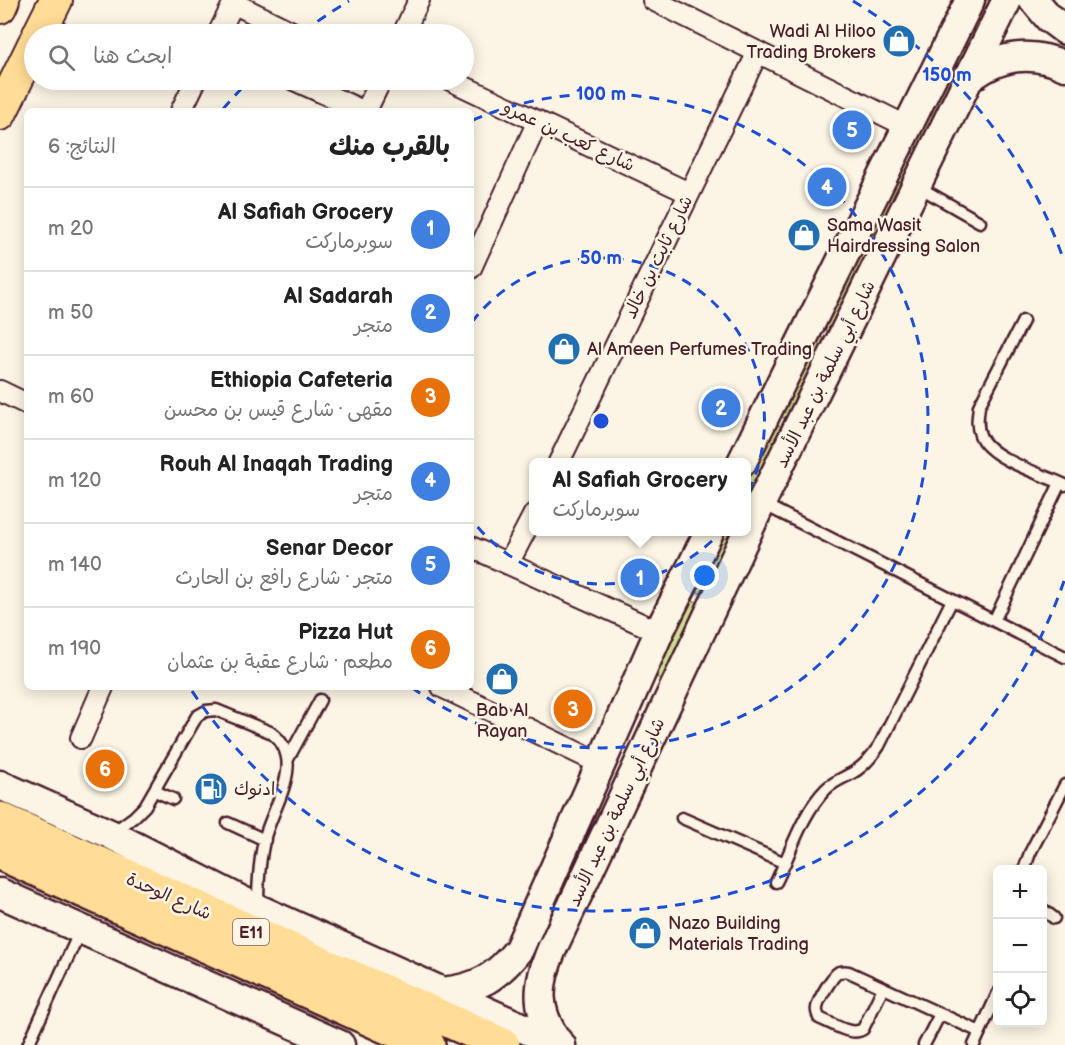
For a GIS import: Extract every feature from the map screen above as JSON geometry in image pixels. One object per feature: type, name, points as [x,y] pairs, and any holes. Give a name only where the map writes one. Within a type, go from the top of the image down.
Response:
[{"type":"highway","name":"شارع الوحدة","points":[[0,819],[503,1045]]},
{"type":"highway","name":"شارع الوحدة","points":[[0,853],[428,1045]]},
{"type":"main road","points":[[0,7],[3,0]]},
{"type":"main road","points":[[44,24],[56,0]]},
{"type":"main road","points":[[0,114],[24,65]]},
{"type":"street","points":[[408,24],[419,0]]},
{"type":"street","points":[[653,0],[908,127]]},
{"type":"street","name":"شارع أبي سلمة بن عبد الأسد","points":[[744,458],[970,0]]},
{"type":"street","name":"شارع أبي سلمة بن عبد الأسد","points":[[751,524],[1007,0]]},
{"type":"street","points":[[1034,0],[1049,18],[1065,30]]},
{"type":"street","points":[[223,24],[234,2],[277,24]]},
{"type":"street","name":"شارع ثابت بن خالد","points":[[561,458],[758,52]]},
{"type":"street","points":[[970,78],[997,61],[1012,57],[1043,58],[1065,66]]},
{"type":"street","points":[[182,108],[191,90]]},
{"type":"street","points":[[317,90],[357,108]]},
{"type":"street","points":[[366,108],[376,90]]},
{"type":"street","name":"شارع كعب بن عمرو","points":[[471,90],[689,193]]},
{"type":"street","points":[[474,260],[538,121]]},
{"type":"street","points":[[0,392],[24,403]]},
{"type":"street","points":[[508,564],[529,524]]},
{"type":"street","name":"شارع أبي سلمة بن عبد الأسد","points":[[443,992],[465,989],[486,980],[505,967],[519,948],[659,632],[707,536]]},
{"type":"street","name":"شارع أبي سلمة بن عبد الأسد","points":[[561,1045],[549,1029],[542,1009],[540,989],[544,968],[745,536]]},
{"type":"street","points":[[474,548],[659,632]]},
{"type":"street","points":[[81,738],[102,690]]},
{"type":"street","points":[[448,690],[601,764],[594,806],[599,817],[609,825]]},
{"type":"street","points":[[0,786],[110,834],[258,909],[561,1045]]},
{"type":"street","points":[[0,893],[340,1045]]},
{"type":"lane","points":[[917,186],[980,222]]},
{"type":"lane","points":[[994,621],[1063,484],[1000,455],[988,447],[980,435],[977,421],[979,406],[1023,321]]},
{"type":"lane","points":[[761,503],[1065,657]]},
{"type":"lane","points":[[776,882],[818,797],[829,786],[870,760],[879,746],[952,600]]},
{"type":"lane","points":[[288,759],[320,700]]},
{"type":"lane","points":[[110,834],[134,817],[155,791],[197,716],[206,711],[216,710],[270,732],[281,742],[288,759],[287,778],[265,840],[258,874],[258,909]]},
{"type":"lane","points":[[1026,865],[1065,785]]},
{"type":"lane","points":[[155,791],[173,798]]},
{"type":"lane","points":[[682,818],[785,863]]},
{"type":"lane","points":[[228,823],[265,840]]},
{"type":"lane","points":[[1047,913],[1054,918]]},
{"type":"lane","points":[[28,1045],[81,929]]},
{"type":"lane","points":[[883,988],[863,1029],[858,1032],[850,1032],[819,1018],[818,1003],[833,978],[840,972],[849,972],[980,1032]]},
{"type":"lane","points":[[974,1045],[993,1004]]},
{"type":"lane","points":[[924,1045],[940,1014]]},
{"type":"green space","points":[[981,0],[994,0],[961,69],[951,64]]},
{"type":"green space","points":[[946,71],[956,76],[918,156],[908,151]]},
{"type":"green space","points":[[903,159],[913,164],[875,244],[865,239]]},
{"type":"green space","points":[[860,248],[869,253],[832,333],[821,328]]},
{"type":"green space","points":[[817,335],[827,340],[788,420],[778,415]]},
{"type":"green space","points":[[773,423],[783,427],[751,496],[751,470]]},
{"type":"green space","points":[[719,536],[732,536],[704,595],[693,590]]},
{"type":"green space","points":[[688,598],[699,603],[662,680],[652,674]]},
{"type":"place","name":"Wadi Al Hiloo Trading Brokers","points":[[899,41]]},
{"type":"place","name":"Senar Decor","points":[[852,130]]},
{"type":"place","name":"Rouh Al Inaqah Trading","points":[[827,187]]},
{"type":"place","name":"Sama Wasit Hairdressing Salon","points":[[804,235]]},
{"type":"place","name":"Al Ameen Perfumes Trading","points":[[564,349]]},
{"type":"place","name":"Al Sadarah","points":[[721,408]]},
{"type":"place","name":"Al Safiah Grocery","points":[[640,578]]},
{"type":"place","name":"Bab Al Rayan","points":[[502,679]]},
{"type":"place","name":"Ethiopia Cafeteria","points":[[573,709]]},
{"type":"place","name":"Pizza Hut","points":[[105,769]]},
{"type":"place","name":"ادنوك","points":[[211,789]]},
{"type":"place","name":"Nazo Building Materials Trading","points":[[645,933]]}]
